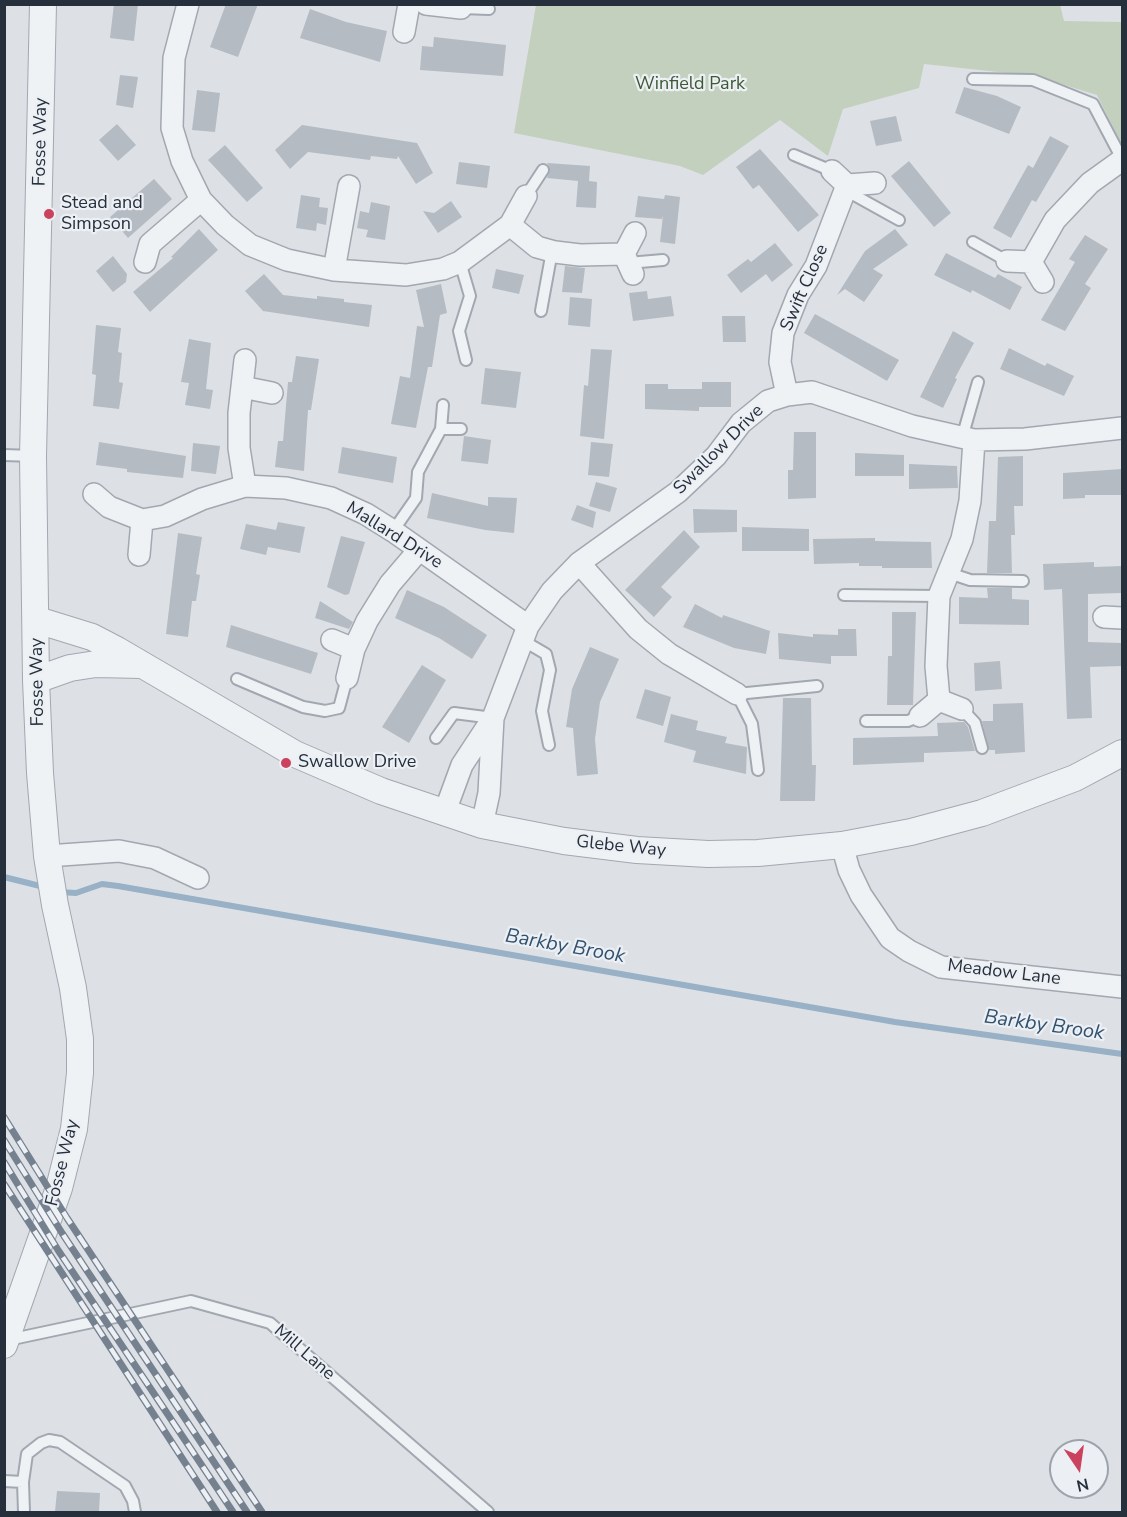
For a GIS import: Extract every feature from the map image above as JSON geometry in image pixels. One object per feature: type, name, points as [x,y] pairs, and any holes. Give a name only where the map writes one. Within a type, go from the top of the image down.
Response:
[{"type":"street","name":"Fosse Way","points":[[5,1342],[59,1188],[74,1129],[80,1073],[80,1039],[73,988],[49,866],[40,773],[36,680],[37,620],[33,456],[43,4]]},
{"type":"street","points":[[188,4],[174,58],[172,128],[182,161],[201,200],[225,225],[250,244],[287,260],[334,270],[406,275],[443,269],[460,262],[510,225],[526,196]]},
{"type":"street","points":[[404,32],[409,4]]},
{"type":"street","points":[[426,4],[461,8]]},
{"type":"street","points":[[1030,262],[1055,220],[1090,183],[1122,159]]},
{"type":"street","points":[[841,182],[875,183]]},
{"type":"street","name":"Swift Close","points":[[787,395],[780,362],[783,333],[798,295],[816,266],[841,182]]},
{"type":"street","points":[[334,270],[349,186]]},
{"type":"street","points":[[145,262],[150,244],[201,200]]},
{"type":"street","points":[[510,225],[537,247],[628,264],[635,233]]},
{"type":"street","points":[[1007,261],[1030,262]]},
{"type":"street","points":[[1030,262],[1043,282]]},
{"type":"street","points":[[245,360],[239,448],[245,486]]},
{"type":"street","points":[[242,387],[272,393]]},
{"type":"street","name":"Swallow Drive","points":[[444,814],[462,765],[493,718],[525,633],[552,591],[579,563],[678,492],[716,456],[741,423],[768,401],[787,395],[812,392],[912,426],[968,439],[1025,439],[1122,428]]},
{"type":"street","points":[[939,699],[936,666],[939,596],[962,539],[970,501],[968,439]]},
{"type":"street","name":"Mallard Drive","points":[[142,520],[165,516],[202,499],[245,486],[286,488],[331,498],[366,514],[393,531],[525,633]]},
{"type":"street","points":[[94,494],[110,507],[142,520],[139,555]]},
{"type":"street","points":[[347,678],[354,649],[367,621],[390,584],[419,550]]},
{"type":"street","points":[[579,563],[638,630],[669,654],[738,694]]},
{"type":"street","name":"Glebe Way","points":[[37,620],[92,637],[295,754],[381,791],[482,825],[564,841],[636,850],[708,854],[758,853],[842,845],[911,832],[982,813],[1075,778],[1122,753]]},
{"type":"street","points":[[332,640],[354,649]]},
{"type":"street","points":[[36,680],[70,668],[141,665]]},
{"type":"street","points":[[939,699],[962,709]]},
{"type":"street","points":[[920,716],[939,699]]},
{"type":"street","name":"Swallow Drive","points":[[482,825],[489,793],[493,718]]},
{"type":"street","name":"Meadow Lane","points":[[842,845],[849,870],[861,895],[890,938],[909,951],[941,967],[1122,987]]},
{"type":"street","points":[[49,866],[119,851],[155,858],[198,878]]},
{"type":"lane","points":[[461,8],[489,9]]},
{"type":"lane","points":[[973,79],[1033,80],[1093,104],[1122,159]]},
{"type":"lane","points":[[794,155],[841,182],[898,220]]},
{"type":"lane","points":[[526,196],[543,170]]},
{"type":"lane","points":[[973,242],[1007,261]]},
{"type":"lane","points":[[541,311],[552,251]]},
{"type":"lane","points":[[628,264],[663,260]]},
{"type":"lane","points":[[460,262],[470,296],[459,331],[466,360]]},
{"type":"lane","points":[[968,439],[978,382]]},
{"type":"lane","points":[[393,531],[416,498],[418,472],[441,429],[443,405]]},
{"type":"lane","points":[[441,429],[461,429]]},
{"type":"lane","points":[[4,455],[33,456]]},
{"type":"lane","points":[[949,573],[970,580],[1023,581]]},
{"type":"lane","points":[[844,595],[939,596]]},
{"type":"lane","points":[[525,633],[546,654],[550,670],[542,711],[549,745]]},
{"type":"lane","points":[[237,680],[303,707],[325,711],[339,708],[347,678]]},
{"type":"lane","points":[[758,770],[752,724],[738,694],[817,686]]},
{"type":"lane","points":[[962,709],[975,723],[982,748]]},
{"type":"lane","points":[[436,738],[454,713],[493,718]]},
{"type":"lane","points":[[867,721],[908,721],[920,716]]},
{"type":"lane","name":"Mill Lane","points":[[5,1342],[191,1301],[270,1323],[488,1512]]},
{"type":"lane","points":[[24,1512],[23,1482],[27,1454],[41,1443],[60,1442],[125,1486],[134,1501],[135,1512]]},
{"type":"lane","points":[[4,1481],[23,1482]]},
{"type":"green space","name":"Winfield Park","points":[[1060,4],[1064,21],[1122,22],[1122,145],[1097,95],[1035,76],[924,64],[919,88],[843,109],[828,156],[780,120],[703,175],[680,166],[514,133],[536,5]]},
{"type":"building","points":[[114,4],[138,4],[134,41],[110,38]]},
{"type":"building","points":[[226,4],[258,4],[238,57],[210,47]]},
{"type":"building","points":[[310,9],[346,22],[387,31],[380,62],[300,38]]},
{"type":"building","points":[[434,37],[506,45],[503,76],[420,70],[422,46],[433,47]]},
{"type":"building","points":[[120,75],[138,77],[133,108],[116,105]]},
{"type":"building","points":[[964,87],[997,96],[1021,107],[1009,134],[955,113]]},
{"type":"building","points":[[197,90],[220,93],[215,132],[192,130]]},
{"type":"building","points":[[896,116],[902,141],[876,146],[870,121]]},
{"type":"building","points":[[117,124],[136,145],[118,161],[99,140]]},
{"type":"building","points":[[302,125],[417,143],[433,173],[416,184],[398,156],[397,159],[371,156],[370,160],[308,152],[290,169],[275,150]]},
{"type":"building","points":[[1050,136],[1069,146],[1036,202],[1032,200],[1011,238],[993,228],[1028,165],[1033,168]]},
{"type":"building","points":[[225,145],[263,188],[247,202],[208,160]]},
{"type":"building","points":[[760,149],[819,215],[798,232],[759,185],[753,189],[736,167]]},
{"type":"building","points":[[909,161],[951,213],[934,227],[891,176]]},
{"type":"building","points":[[459,162],[490,166],[487,188],[456,184]]},
{"type":"building","points":[[547,163],[590,166],[589,181],[597,182],[596,208],[576,207],[578,181],[547,178],[550,170]]},
{"type":"building","points":[[154,179],[172,199],[128,238],[110,217]]},
{"type":"building","points":[[301,195],[320,198],[319,207],[328,208],[326,225],[317,223],[316,231],[296,228]]},
{"type":"building","points":[[665,195],[680,197],[675,244],[660,242],[663,215],[662,219],[635,217],[638,196],[664,199]]},
{"type":"building","points":[[451,201],[462,217],[438,233],[423,211],[434,213]]},
{"type":"building","points":[[371,202],[390,206],[385,240],[366,237],[368,230],[357,228],[360,211],[369,213]]},
{"type":"building","points":[[199,229],[218,250],[150,312],[133,292],[173,258],[171,257]]},
{"type":"building","points":[[895,229],[908,245],[873,269],[883,275],[864,302],[845,289],[837,295],[865,251]]},
{"type":"building","points":[[1085,235],[1108,249],[1085,284],[1091,288],[1065,331],[1041,320],[1075,262],[1069,259]]},
{"type":"building","points":[[775,243],[793,265],[772,282],[766,274],[741,293],[727,275],[748,259],[751,262]]},
{"type":"building","points":[[946,253],[995,278],[998,274],[1022,287],[1010,310],[972,290],[971,293],[934,275]]},
{"type":"building","points":[[113,256],[127,274],[126,282],[113,292],[96,271]]},
{"type":"building","points":[[565,266],[585,268],[582,293],[562,292]]},
{"type":"building","points":[[496,269],[524,275],[519,294],[492,288]]},
{"type":"building","points":[[264,274],[283,295],[344,299],[344,302],[372,305],[369,327],[263,311],[245,291]]},
{"type":"building","points":[[441,284],[447,313],[440,315],[432,367],[428,367],[416,428],[391,424],[400,376],[410,378],[417,326],[424,327],[416,290]]},
{"type":"building","points":[[647,291],[648,299],[671,296],[674,316],[633,321],[629,293]]},
{"type":"building","points":[[570,297],[592,299],[590,327],[568,325]]},
{"type":"building","points":[[815,314],[899,360],[887,381],[804,333]]},
{"type":"building","points":[[722,316],[745,316],[746,342],[723,342]]},
{"type":"building","points":[[96,325],[121,328],[118,352],[122,353],[119,382],[123,383],[119,409],[93,406],[96,375],[92,374]]},
{"type":"building","points":[[953,331],[974,343],[955,378],[957,379],[943,408],[920,397]]},
{"type":"building","points":[[189,339],[211,343],[206,389],[213,390],[210,409],[185,405],[189,383],[181,382]]},
{"type":"building","points":[[1009,348],[1045,366],[1047,363],[1074,376],[1064,396],[1000,369]]},
{"type":"building","points":[[591,349],[612,350],[604,439],[580,436],[584,385],[588,386]]},
{"type":"building","points":[[296,356],[319,359],[311,410],[308,410],[304,471],[275,467],[278,441],[283,441],[288,382],[292,382]]},
{"type":"building","points":[[485,368],[521,372],[516,408],[481,404]]},
{"type":"building","points":[[702,382],[731,382],[731,407],[699,407],[699,411],[645,409],[645,384],[668,384],[668,389],[702,389]]},
{"type":"building","points":[[794,432],[816,432],[816,498],[788,499],[788,470],[793,470]]},
{"type":"building","points":[[464,436],[491,440],[488,464],[461,461]]},
{"type":"building","points":[[99,442],[186,456],[183,478],[127,472],[127,469],[96,465]]},
{"type":"building","points":[[591,442],[613,444],[609,477],[588,475]]},
{"type":"building","points":[[193,443],[220,446],[216,474],[191,471]]},
{"type":"building","points":[[342,447],[397,457],[393,483],[338,473]]},
{"type":"building","points":[[855,453],[904,455],[904,476],[855,476]]},
{"type":"building","points":[[1023,456],[1023,506],[1014,506],[1015,535],[1011,535],[1012,573],[987,573],[989,521],[996,521],[998,457]]},
{"type":"building","points":[[909,464],[957,466],[958,488],[909,489]]},
{"type":"building","points":[[1122,469],[1122,495],[1085,495],[1085,498],[1063,499],[1063,473]]},
{"type":"building","points":[[596,482],[617,488],[610,512],[589,506]]},
{"type":"building","points":[[432,493],[488,506],[488,497],[517,498],[514,533],[485,530],[427,518]]},
{"type":"building","points":[[577,505],[596,512],[593,528],[571,520]]},
{"type":"building","points":[[693,509],[737,510],[737,532],[694,533]]},
{"type":"building","points":[[278,522],[305,527],[300,553],[268,547],[266,555],[240,549],[246,524],[276,530]]},
{"type":"building","points":[[742,527],[809,529],[809,551],[742,551]]},
{"type":"building","points":[[684,530],[700,547],[661,587],[672,597],[654,617],[625,590]]},
{"type":"building","points":[[178,533],[202,537],[196,574],[200,575],[196,601],[192,601],[188,637],[166,634]]},
{"type":"building","points":[[341,536],[365,542],[349,594],[345,595],[327,587]]},
{"type":"building","points":[[875,538],[875,541],[931,542],[932,568],[882,568],[882,566],[859,566],[859,563],[814,564],[813,539]]},
{"type":"building","points":[[1094,562],[1094,567],[1122,566],[1122,593],[1088,594],[1088,642],[1122,643],[1122,666],[1090,667],[1092,718],[1067,719],[1062,589],[1044,590],[1043,564]]},
{"type":"building","points":[[987,588],[1012,588],[1012,599],[1029,600],[1029,625],[959,624],[959,597],[988,598]]},
{"type":"building","points":[[407,590],[444,607],[487,635],[472,659],[439,638],[395,618]]},
{"type":"building","points":[[320,601],[353,622],[349,629],[315,618]]},
{"type":"building","points":[[695,604],[722,618],[723,615],[770,631],[766,654],[734,648],[683,627]]},
{"type":"building","points":[[892,612],[916,612],[913,705],[887,705],[888,656],[892,656]]},
{"type":"building","points":[[231,625],[318,653],[311,674],[226,647]]},
{"type":"building","points":[[838,629],[856,629],[857,656],[831,656],[831,664],[779,659],[778,633],[813,637],[813,634],[838,635]]},
{"type":"building","points":[[590,647],[619,659],[600,702],[595,739],[598,774],[577,776],[573,728],[566,727],[572,689]]},
{"type":"building","points":[[1000,661],[1002,689],[975,691],[974,663]]},
{"type":"building","points":[[422,665],[446,680],[409,743],[382,727]]},
{"type":"building","points":[[645,689],[671,697],[663,726],[636,718]]},
{"type":"building","points":[[783,698],[811,698],[812,765],[816,765],[815,801],[780,801]]},
{"type":"building","points":[[1023,703],[1025,752],[995,754],[995,750],[989,750],[982,721],[993,721],[993,704]]},
{"type":"building","points":[[671,714],[698,721],[696,730],[727,737],[725,743],[747,747],[746,774],[693,762],[696,751],[664,742]]},
{"type":"building","points":[[964,722],[968,727],[975,751],[924,753],[924,762],[853,765],[853,738],[938,736],[937,723]]},
{"type":"building","points":[[57,1491],[100,1493],[99,1512],[55,1512]]},
{"type":"waterway","name":"Barkby Brook","points":[[4,877],[44,887]]},
{"type":"waterway","name":"Barkby Brook","points":[[59,892],[76,893],[102,884],[118,886],[895,1022],[1122,1054]]},
{"type":"railway","points":[[4,1117],[67,1218],[262,1512]]},
{"type":"railway","points":[[4,1140],[62,1233],[247,1512]]},
{"type":"railway","points":[[4,1162],[58,1250],[233,1512]]},
{"type":"railway","points":[[4,1184],[217,1512]]},
{"type":"place","name":"Stead and Simpson","points":[[49,214]]},
{"type":"place","name":"Swallow Drive","points":[[286,763]]}]
